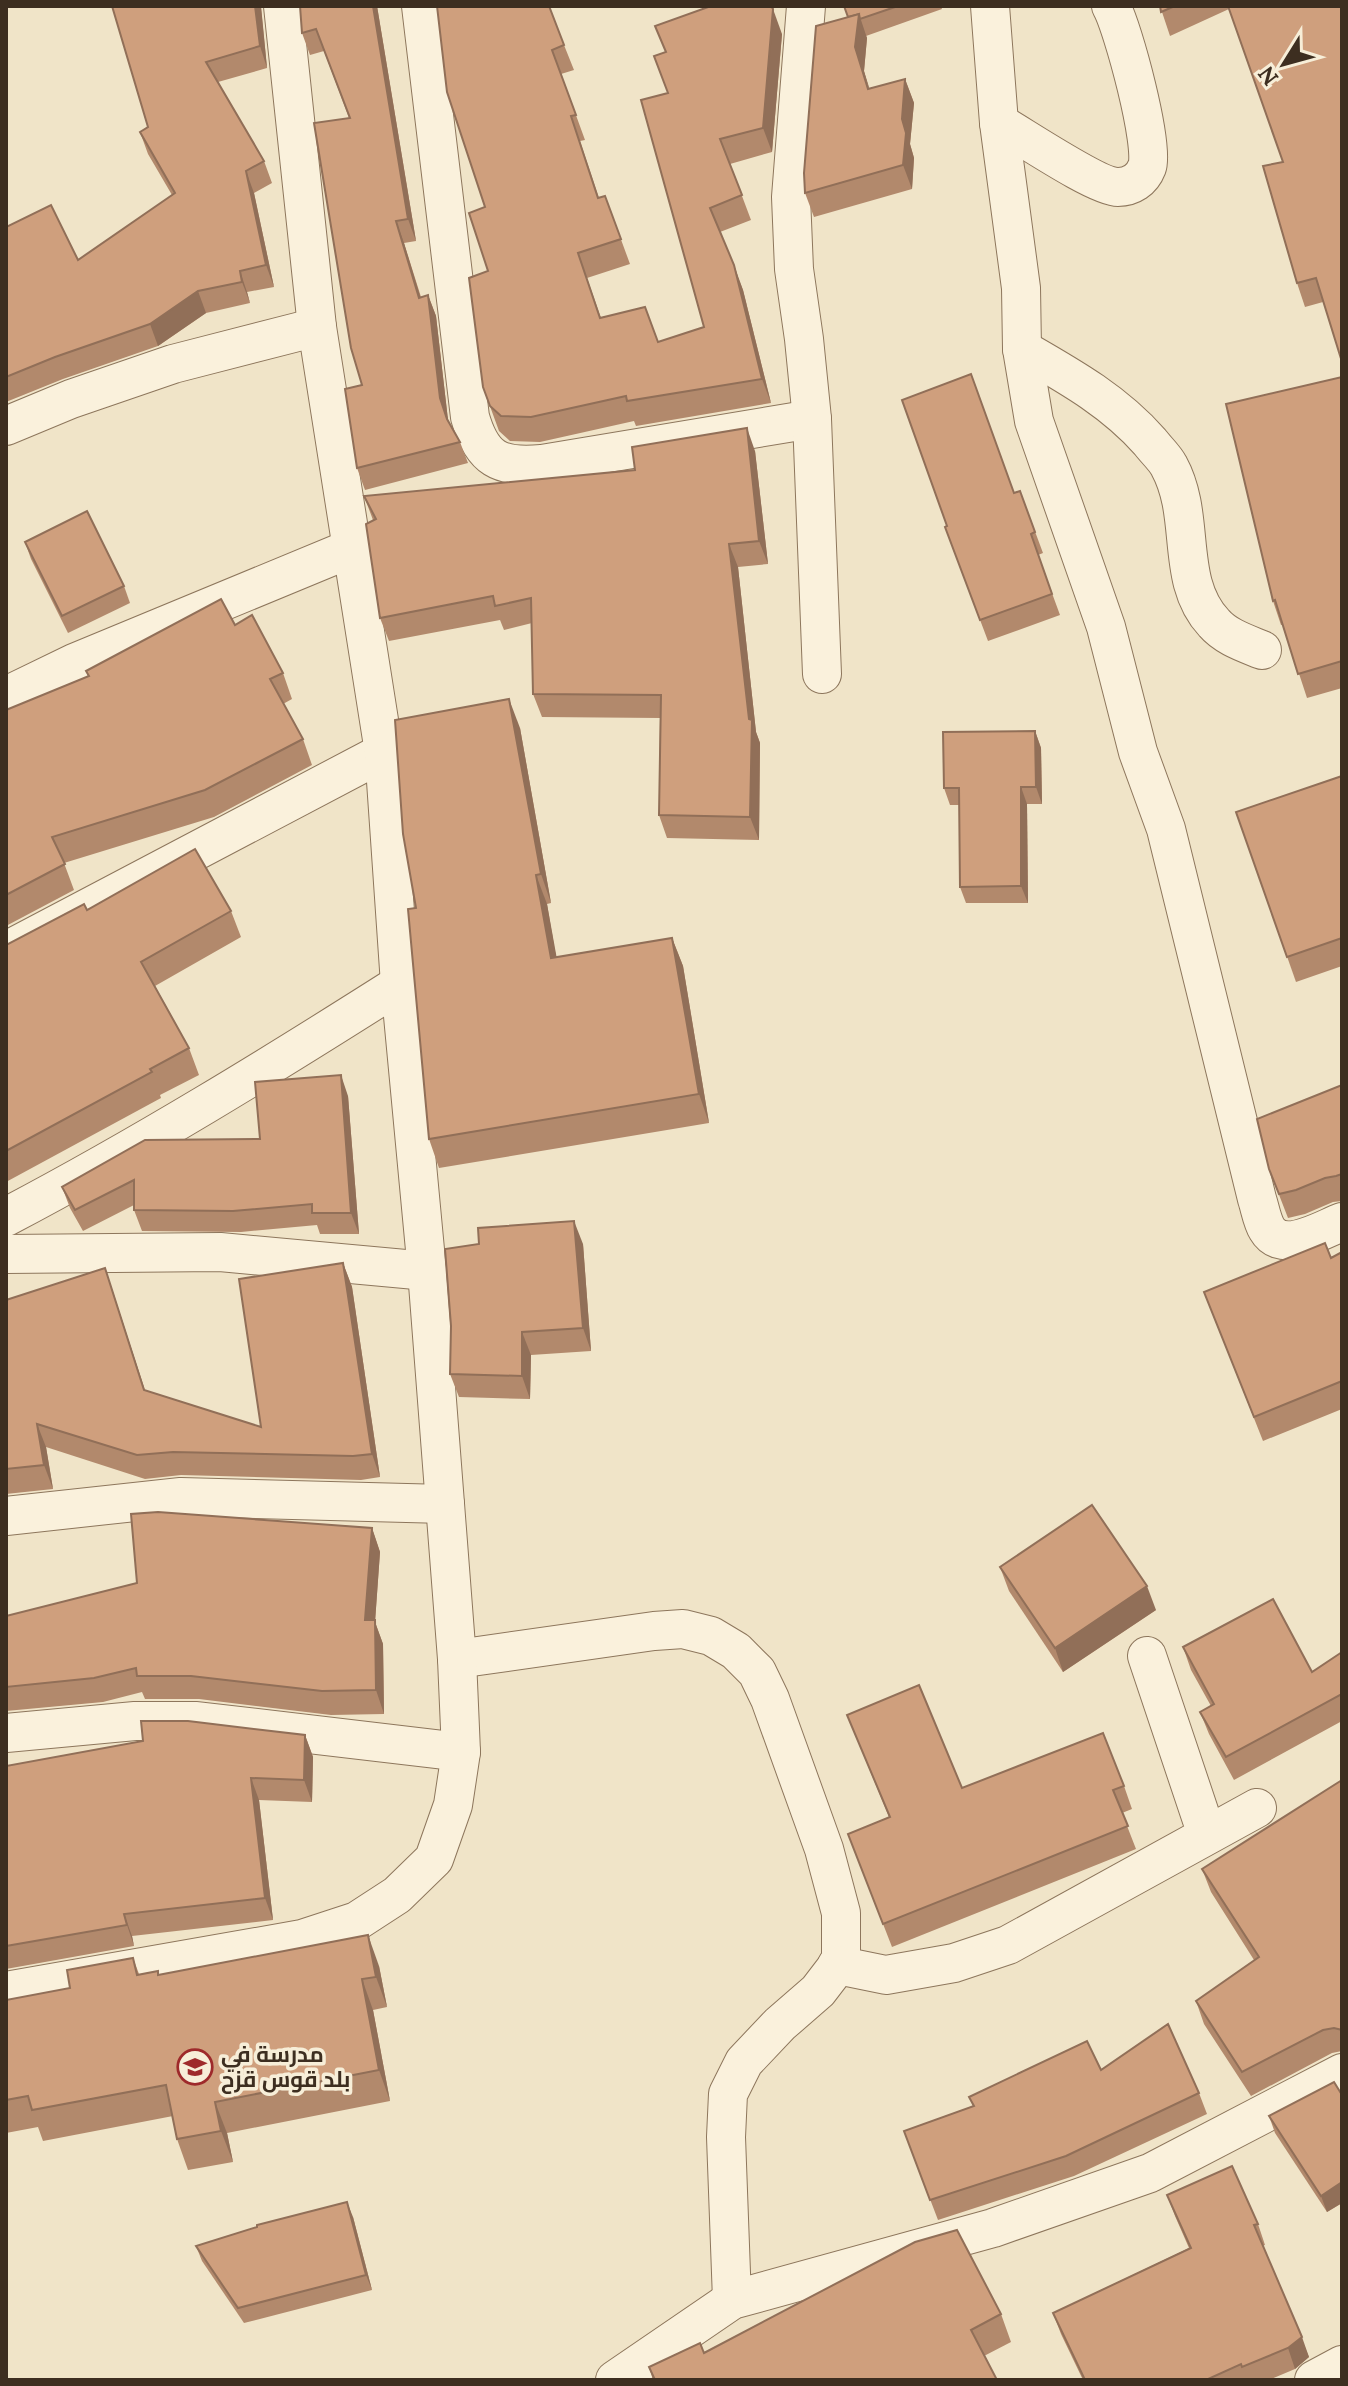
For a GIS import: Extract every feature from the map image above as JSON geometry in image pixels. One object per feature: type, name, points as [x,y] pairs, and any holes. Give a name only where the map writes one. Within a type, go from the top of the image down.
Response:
[{"type":"street","points":[[6,1991],[302,1939],[357,1921],[397,1895],[434,1859],[453,1805],[461,1752],[457,1659],[427,1271],[400,984],[384,752],[317,327],[283,6]]},
{"type":"street","points":[[421,6],[470,417],[476,439],[488,455],[501,462],[542,464],[812,419]]},
{"type":"street","points":[[806,6],[791,197],[794,269],[812,419],[822,674]]},
{"type":"street","points":[[990,6],[999,123],[1021,288],[1022,349],[1034,421],[1106,627],[1138,752],[1166,829],[1257,1199],[1267,1229],[1277,1238],[1290,1242],[1342,1222]]},
{"type":"street","points":[[999,123],[1109,186],[1132,184],[1141,177],[1149,156],[1124,37],[1111,6]]},
{"type":"street","points":[[6,426],[71,399],[173,364],[317,327]]},
{"type":"street","points":[[1022,349],[1095,391],[1144,436],[1168,464],[1181,493],[1186,515],[1187,558],[1196,594],[1213,623],[1231,637],[1262,650]]},
{"type":"street","points":[[6,696],[74,663],[352,548]]},
{"type":"street","points":[[6,951],[384,752]]},
{"type":"street","points":[[6,1217],[168,1128],[400,984]]},
{"type":"street","points":[[6,1254],[220,1252],[427,1271]]},
{"type":"street","points":[[6,1516],[181,1497],[445,1504]]},
{"type":"street","points":[[457,1659],[683,1629],[711,1636],[736,1651],[757,1672],[770,1699],[824,1849],[841,1913],[841,1961],[818,1991],[780,2024],[744,2062],[728,2094],[726,2137],[732,2300]]},
{"type":"street","points":[[1147,1656],[1207,1835]]},
{"type":"street","points":[[6,1733],[135,1721],[197,1721],[461,1752]]},
{"type":"street","points":[[837,1965],[886,1975],[954,1963],[1008,1945],[1257,1808]]},
{"type":"street","points":[[615,2380],[732,2300],[993,2228],[1150,2173],[1342,2073]]},
{"type":"street","points":[[1314,2380],[1342,2365]]},
{"type":"building","points":[[112,6],[255,6],[260,46],[206,62],[264,161],[246,171],[266,265],[240,271],[242,282],[198,291],[150,324],[6,377],[6,227],[51,205],[78,260],[175,193],[140,132],[148,127]]},
{"type":"building","points":[[300,6],[373,6],[408,219],[396,221],[419,298],[428,295],[440,398],[460,442],[357,468],[345,389],[362,385],[351,348],[314,123],[350,118],[316,29],[302,33]]},
{"type":"building","points":[[437,6],[549,6],[564,45],[552,50],[576,115],[571,116],[598,198],[605,196],[621,239],[578,253],[600,318],[645,307],[658,342],[704,327],[641,100],[668,93],[654,56],[666,52],[655,26],[711,6],[771,6],[763,128],[720,139],[742,195],[710,208],[734,265],[762,379],[627,401],[626,396],[531,417],[501,416],[490,406],[483,387],[469,278],[488,271],[469,213],[485,207],[447,92]]},
{"type":"building","points":[[844,6],[898,6],[860,19],[859,14],[848,17]]},
{"type":"building","points":[[1160,6],[1175,6],[1161,12]]},
{"type":"building","points":[[1228,6],[1342,6],[1342,362],[1316,278],[1297,283],[1263,166],[1283,162]]},
{"type":"building","points":[[859,14],[855,47],[868,89],[905,79],[903,165],[805,193],[816,26]]},
{"type":"building","points":[[971,374],[1014,493],[1020,491],[1052,594],[980,620],[902,400]]},
{"type":"building","points":[[1342,377],[1342,661],[1298,674],[1273,601],[1226,404]]},
{"type":"building","points":[[747,428],[759,541],[729,544],[749,719],[752,720],[750,817],[659,815],[661,695],[533,694],[531,598],[495,606],[493,596],[380,618],[366,524],[376,519],[364,496],[635,470],[632,447]]},
{"type":"building","points":[[87,511],[124,586],[62,616],[25,542]]},
{"type":"building","points":[[221,599],[235,625],[252,615],[283,673],[270,679],[303,739],[205,790],[52,837],[65,864],[6,895],[6,710],[89,676],[86,671]]},
{"type":"building","points":[[509,699],[541,874],[536,875],[551,958],[672,938],[699,1094],[429,1139],[408,909],[416,908],[403,834],[395,720]]},
{"type":"building","points":[[1035,731],[1036,787],[1021,787],[1021,886],[960,887],[959,788],[944,788],[943,732]]},
{"type":"building","points":[[1342,776],[1342,938],[1287,957],[1236,812]]},
{"type":"building","points":[[195,849],[231,911],[141,962],[189,1048],[150,1069],[152,1072],[6,1151],[6,945],[84,904],[87,910]]},
{"type":"building","points":[[341,1075],[351,1213],[312,1213],[312,1204],[233,1211],[134,1210],[134,1180],[75,1210],[62,1187],[145,1140],[260,1139],[255,1082]]},
{"type":"building","points":[[1342,1085],[1342,1174],[1279,1194],[1269,1169],[1257,1119]]},
{"type":"building","points":[[574,1221],[583,1328],[522,1332],[522,1376],[450,1374],[451,1326],[445,1249],[479,1244],[478,1228]]},
{"type":"building","points":[[1325,1243],[1331,1258],[1342,1252],[1342,1381],[1254,1417],[1204,1292]]},
{"type":"building","points":[[343,1263],[372,1454],[173,1452],[137,1455],[37,1424],[44,1465],[6,1469],[6,1300],[105,1268],[144,1390],[261,1427],[239,1279]]},
{"type":"building","points":[[1092,1505],[1147,1586],[1055,1648],[1000,1567]]},
{"type":"building","points":[[158,1512],[372,1528],[365,1620],[375,1620],[376,1690],[322,1691],[191,1676],[137,1676],[136,1668],[94,1678],[6,1687],[6,1616],[137,1583],[131,1514]]},
{"type":"building","points":[[1273,1599],[1312,1672],[1342,1652],[1342,1694],[1226,1757],[1200,1712],[1214,1704],[1183,1647]]},
{"type":"building","points":[[919,1685],[962,1788],[1103,1733],[1124,1786],[1113,1790],[1128,1826],[883,1924],[848,1834],[890,1817],[847,1715]]},
{"type":"building","points":[[141,1721],[188,1721],[305,1735],[304,1780],[251,1778],[265,1898],[124,1914],[127,1925],[6,1946],[6,1766],[143,1741]]},
{"type":"building","points":[[1342,1780],[1342,2030],[1323,2030],[1242,2072],[1196,2001],[1259,1957],[1202,1869]]},
{"type":"building","name":"مدرسة في بلد قوس قزح","points":[[368,1935],[376,1977],[362,1979],[379,2070],[215,2102],[221,2131],[177,2139],[166,2085],[32,2110],[28,2096],[6,2100],[6,2000],[70,1988],[67,1970],[133,1958],[137,1975],[158,1971],[158,1975]]},
{"type":"building","points":[[1168,2024],[1199,2093],[1066,2156],[930,2200],[904,2131],[974,2106],[969,2097],[1087,2041],[1101,2070]]},
{"type":"building","points":[[1334,2082],[1342,2095],[1342,2182],[1321,2196],[1269,2116]]},
{"type":"building","points":[[1232,2166],[1302,2337],[1288,2348],[1206,2380],[1085,2380],[1053,2313],[1191,2248],[1167,2195]]},
{"type":"building","points":[[347,2202],[366,2275],[238,2308],[196,2246],[257,2225]]},
{"type":"building","points":[[957,2230],[1001,2314],[971,2330],[997,2380],[655,2380],[649,2367],[700,2343],[704,2353],[915,2242]]},
{"type":"place","name":"مدرسة في بلد قوس قزح","points":[[195,2067]]}]
